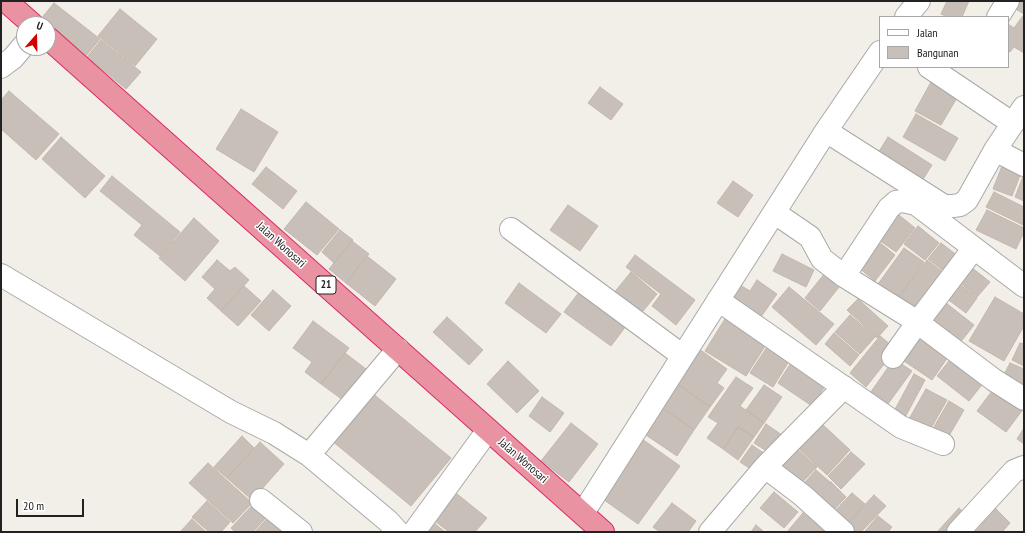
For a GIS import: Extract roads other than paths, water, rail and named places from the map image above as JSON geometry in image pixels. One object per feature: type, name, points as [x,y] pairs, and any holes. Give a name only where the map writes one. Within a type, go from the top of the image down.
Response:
[{"type":"highway","points":[[6,1],[23,16]]},
{"type":"highway","name":"Jalan Wonosari","points":[[56,45],[398,349],[594,526]]},
{"type":"street","points":[[907,16],[919,1]]},
{"type":"street","points":[[999,16],[1008,1]]},
{"type":"street","points":[[594,526],[683,356],[826,132],[879,53]]},
{"type":"street","points":[[1,67],[16,54]]},
{"type":"street","points":[[826,132],[944,206],[960,205],[967,200],[994,150],[1018,115],[931,68]]},
{"type":"street","points":[[994,150],[1024,165]]},
{"type":"street","points":[[844,276],[889,208],[896,202],[903,201],[916,204],[1024,286]]},
{"type":"street","points":[[775,212],[810,237],[822,259],[844,276],[917,322],[994,380],[1024,399]]},
{"type":"street","points":[[511,229],[683,356]]},
{"type":"street","points":[[893,357],[917,322],[974,248]]},
{"type":"street","points":[[1,275],[231,412],[274,433],[308,455],[389,528]]},
{"type":"street","points":[[718,300],[901,427],[943,444]]},
{"type":"street","points":[[308,455],[398,349]]},
{"type":"street","points":[[710,532],[764,467],[844,387]]},
{"type":"street","points":[[414,532],[488,430]]},
{"type":"street","points":[[764,467],[802,495],[843,532]]},
{"type":"street","points":[[958,532],[1014,471],[1024,467]]},
{"type":"street","points":[[261,500],[301,532]]}]
